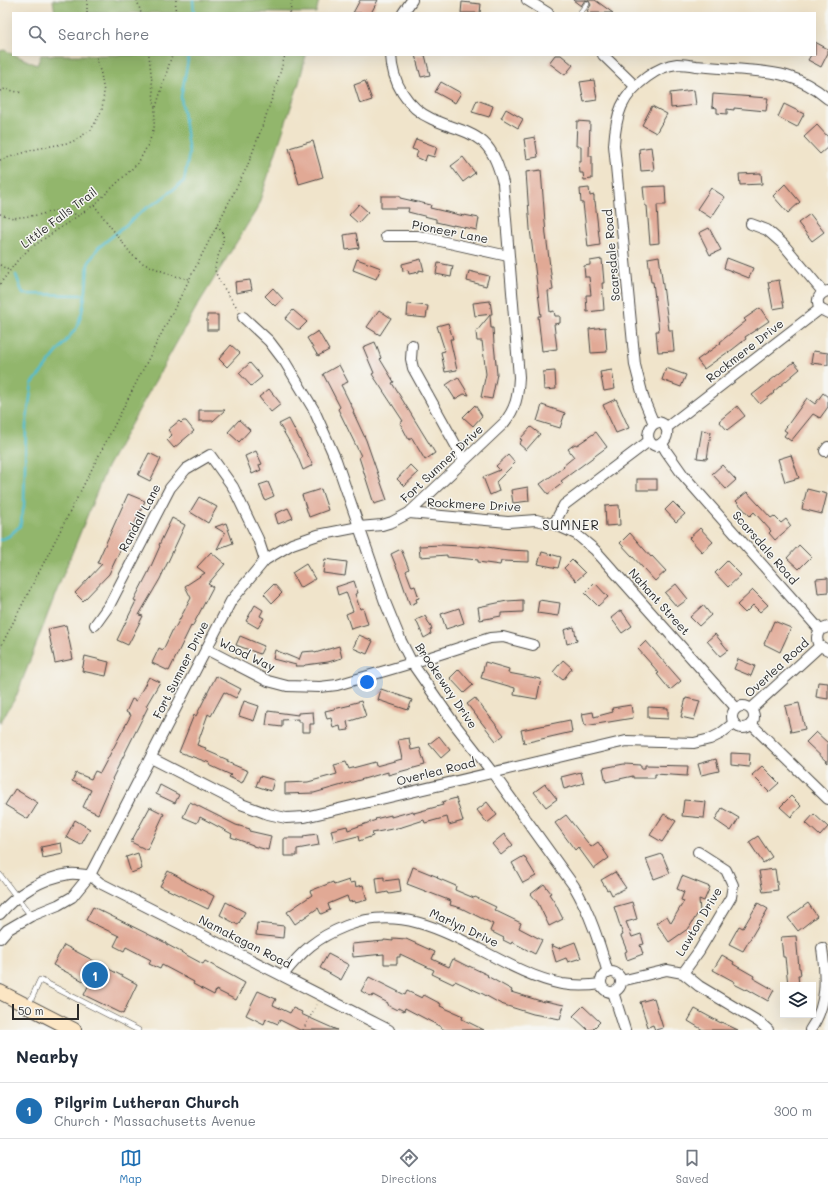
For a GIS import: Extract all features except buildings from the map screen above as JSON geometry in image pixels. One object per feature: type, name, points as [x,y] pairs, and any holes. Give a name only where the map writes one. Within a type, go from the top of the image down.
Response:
[{"type":"main road","points":[[0,992],[74,1030]]},
{"type":"street","points":[[404,12],[412,0]]},
{"type":"street","points":[[527,0],[546,12]]},
{"type":"street","name":"Fort Sumner Drive","points":[[0,938],[7,930],[31,916],[58,905],[72,897],[90,875],[231,601],[265,560],[292,544],[318,535],[359,527],[382,525],[392,522],[409,513],[504,424],[511,414],[518,398],[519,377],[503,183],[497,164],[483,142],[470,134],[431,118],[408,102],[401,91],[391,63],[391,56]]},
{"type":"street","points":[[604,56],[635,86]]},
{"type":"street","name":"Scarsdale Road","points":[[654,424],[644,400],[635,365],[614,145],[615,127],[620,109],[626,97],[635,86],[655,71],[677,64],[772,72],[798,79],[816,89],[828,99]]},
{"type":"street","points":[[751,224],[767,230],[783,244],[825,292],[818,298],[818,302],[824,311]]},
{"type":"street","name":"Pioneer Lane","points":[[386,236],[418,236],[508,256]]},
{"type":"street","name":"Rockmere Drive","points":[[666,428],[824,311]]},
{"type":"street","name":"Brookeway Drive","points":[[243,317],[269,341],[285,362],[314,410],[336,460],[385,602],[412,664],[574,886],[591,920],[608,972]]},
{"type":"street","points":[[412,345],[411,359],[413,368],[464,460]]},
{"type":"street","points":[[659,422],[662,423],[666,428],[667,437],[662,444],[656,446],[651,444],[649,441],[648,431],[654,424],[659,422]]},
{"type":"street","points":[[554,524],[564,505],[649,441]]},
{"type":"street","name":"Scarsdale Road","points":[[662,444],[683,475],[824,629]]},
{"type":"street","name":"Randall Lane","points":[[95,624],[110,604],[170,488],[186,469],[210,455],[233,487],[258,539],[265,560]]},
{"type":"street","name":"Rockmere Drive","points":[[409,513],[508,522],[536,520],[554,524]]},
{"type":"street","name":"Nahant Street","points":[[554,524],[576,534],[595,550],[736,708]]},
{"type":"street","points":[[824,629],[817,636],[818,643],[824,648]]},
{"type":"street","name":"Wood Way","points":[[206,649],[268,681],[287,686],[320,687],[337,685],[412,664],[490,638],[503,638],[533,645]]},
{"type":"street","name":"Overlea Road","points":[[751,709],[824,648]]},
{"type":"street","points":[[745,706],[751,709],[753,711],[754,718],[749,726],[742,728],[734,723],[732,714],[736,708],[745,706]]},
{"type":"street","name":"Overlea Road","points":[[151,758],[241,804],[268,814],[286,818],[305,817],[626,741],[694,743],[710,739],[720,734],[734,723]]},
{"type":"street","points":[[751,724],[828,799]]},
{"type":"street","name":"Lawton Drive","points":[[683,973],[699,951],[731,896],[733,886],[726,870],[698,852]]},
{"type":"street","points":[[0,914],[17,898],[42,882],[70,874],[90,875]]},
{"type":"street","name":"Namakagan Road","points":[[90,875],[100,883],[389,1030]]},
{"type":"street","name":"Marlyn Drive","points":[[283,976],[295,960],[315,941],[329,932],[358,921],[374,918],[398,918],[421,922],[437,928],[523,971],[545,979],[562,984],[584,986],[601,984]]},
{"type":"street","points":[[810,1030],[823,1006],[826,993],[826,976],[822,948]]},
{"type":"street","points":[[621,981],[667,970],[683,973],[699,986],[759,1022],[768,1030]]},
{"type":"street","points":[[608,972],[618,975],[621,981],[618,989],[613,992],[604,990],[601,984],[602,978],[608,972]]},
{"type":"street","points":[[613,992],[625,1030]]},
{"type":"lane","points":[[581,12],[587,4]]},
{"type":"lane","points":[[0,875],[31,916]]},
{"type":"lane","points":[[28,1006],[40,980],[138,1030]]},
{"type":"path","points":[[87,0],[87,12]]},
{"type":"path","points":[[137,0],[141,12]]},
{"type":"path","points":[[175,12],[176,0]]},
{"type":"path","points":[[290,12],[292,0]]},
{"type":"path","points":[[0,160],[36,149],[72,142],[91,130],[102,110],[104,92],[101,74],[95,56]]},
{"type":"path","name":"Little Falls Trail","points":[[0,284],[30,249],[94,205],[138,163],[151,138],[154,126],[155,109],[149,56]]},
{"type":"path","points":[[155,109],[172,56]]},
{"type":"path","points":[[0,648],[247,166],[277,86],[285,56]]},
{"type":"path","points":[[0,91],[5,89],[22,93]]},
{"type":"path","points":[[94,205],[132,255],[144,264],[175,276],[189,279]]},
{"type":"path","points":[[0,214],[13,218],[38,215],[52,211],[64,211],[78,215]]},
{"type":"path","points":[[216,227],[222,232],[224,237],[216,259],[215,272],[243,317]]},
{"type":"path","points":[[0,265],[10,271]]},
{"type":"path","points":[[303,1030],[321,995]]},
{"type":"green space","points":[[53,0],[319,0],[316,12],[55,12]]},
{"type":"green space","points":[[4,50],[12,54],[12,56],[17,56],[37,65],[41,56],[306,56],[299,83],[257,209],[196,308],[107,467],[57,590],[16,697],[0,723],[0,51]]},
{"type":"waterway","points":[[193,0],[194,12]]},
{"type":"waterway","points":[[0,540],[9,536],[20,526],[24,506],[26,426],[32,384],[77,327],[82,312],[86,290],[88,264],[98,248],[145,209],[160,200],[184,181],[189,154],[181,97],[189,56]]},
{"type":"waterway","points":[[16,275],[23,294],[85,295]]},
{"type":"place","name":"Pilgrim Lutheran Church","points":[[95,975]]},
{"type":"district","name":"SUMNER","points":[[571,525]]}]
